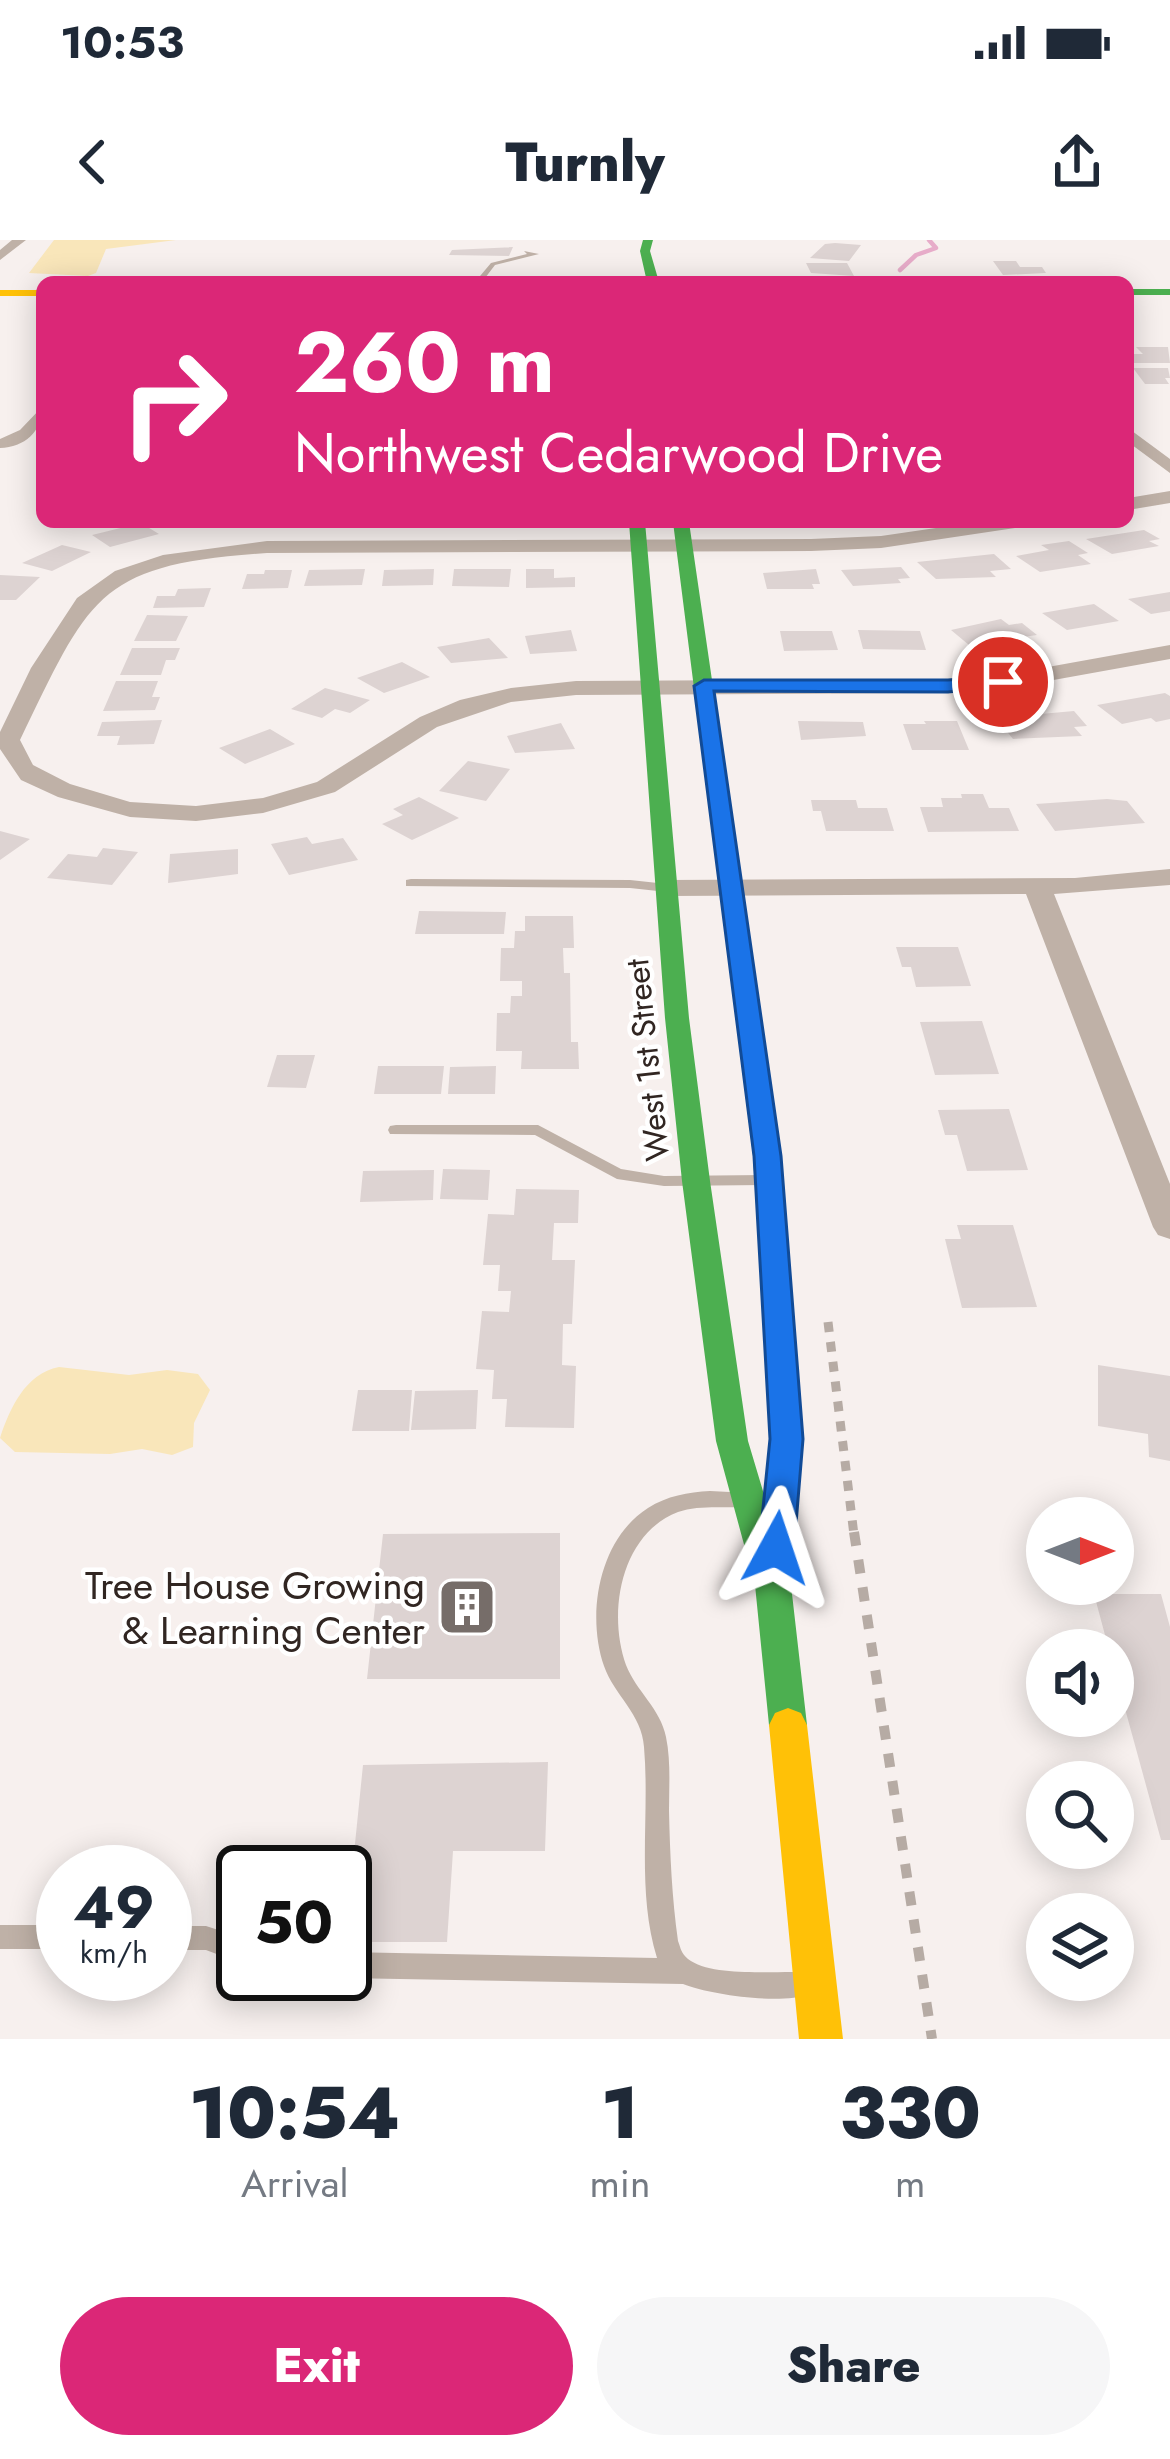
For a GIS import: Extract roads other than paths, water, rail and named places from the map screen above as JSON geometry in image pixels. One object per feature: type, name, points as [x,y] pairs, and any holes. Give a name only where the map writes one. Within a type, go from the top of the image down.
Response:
[{"type":"main road","points":[[648,240],[645,251],[651,276]]},
{"type":"main road","points":[[1134,292],[1170,292]]},
{"type":"main road","points":[[0,293],[36,293]]},
{"type":"main road","name":"West 1st Street","points":[[638,534],[696,1181],[733,1441],[772,1585],[821,2039]]},
{"type":"main road","name":"West 1st Street","points":[[683,534],[769,1180],[787,1439],[772,1585]]},
{"type":"street","points":[[0,256],[20,240]]},
{"type":"street","points":[[4,444],[26,434],[36,420]]},
{"type":"street","points":[[1134,438],[1170,468]]},
{"type":"street","points":[[1134,503],[1170,497]]},
{"type":"street","points":[[975,528],[881,542],[638,534],[435,546],[236,548],[145,568],[110,582],[86,600],[68,623],[8,740],[20,766],[42,782],[91,802],[199,814],[264,806],[328,787],[374,763],[414,730],[482,701],[558,689],[948,686],[1003,682],[1170,652]]},
{"type":"street","points":[[668,888],[1037,886],[1170,877]]},
{"type":"street","points":[[1037,886],[1170,1227]]},
{"type":"lane","points":[[483,276],[493,264],[536,254],[526,252]]},
{"type":"lane","points":[[410,883],[668,888]]},
{"type":"lane","points":[[396,1130],[538,1130],[616,1174],[696,1181],[769,1180]]},
{"type":"lane","points":[[684,1971],[670,1957],[664,1924],[655,1737],[644,1704],[615,1667],[609,1637],[613,1576],[623,1544],[634,1528],[664,1510],[680,1502],[749,1499]]},
{"type":"lane","points":[[0,1937],[36,1937]]},
{"type":"lane","points":[[372,1965],[684,1971],[711,1981],[815,1985]]},
{"type":"waterway","points":[[900,270],[916,255],[936,248],[929,240]]},
{"type":"place","name":"Tree House Growing & Learning Center","points":[[467,1607]]}]
